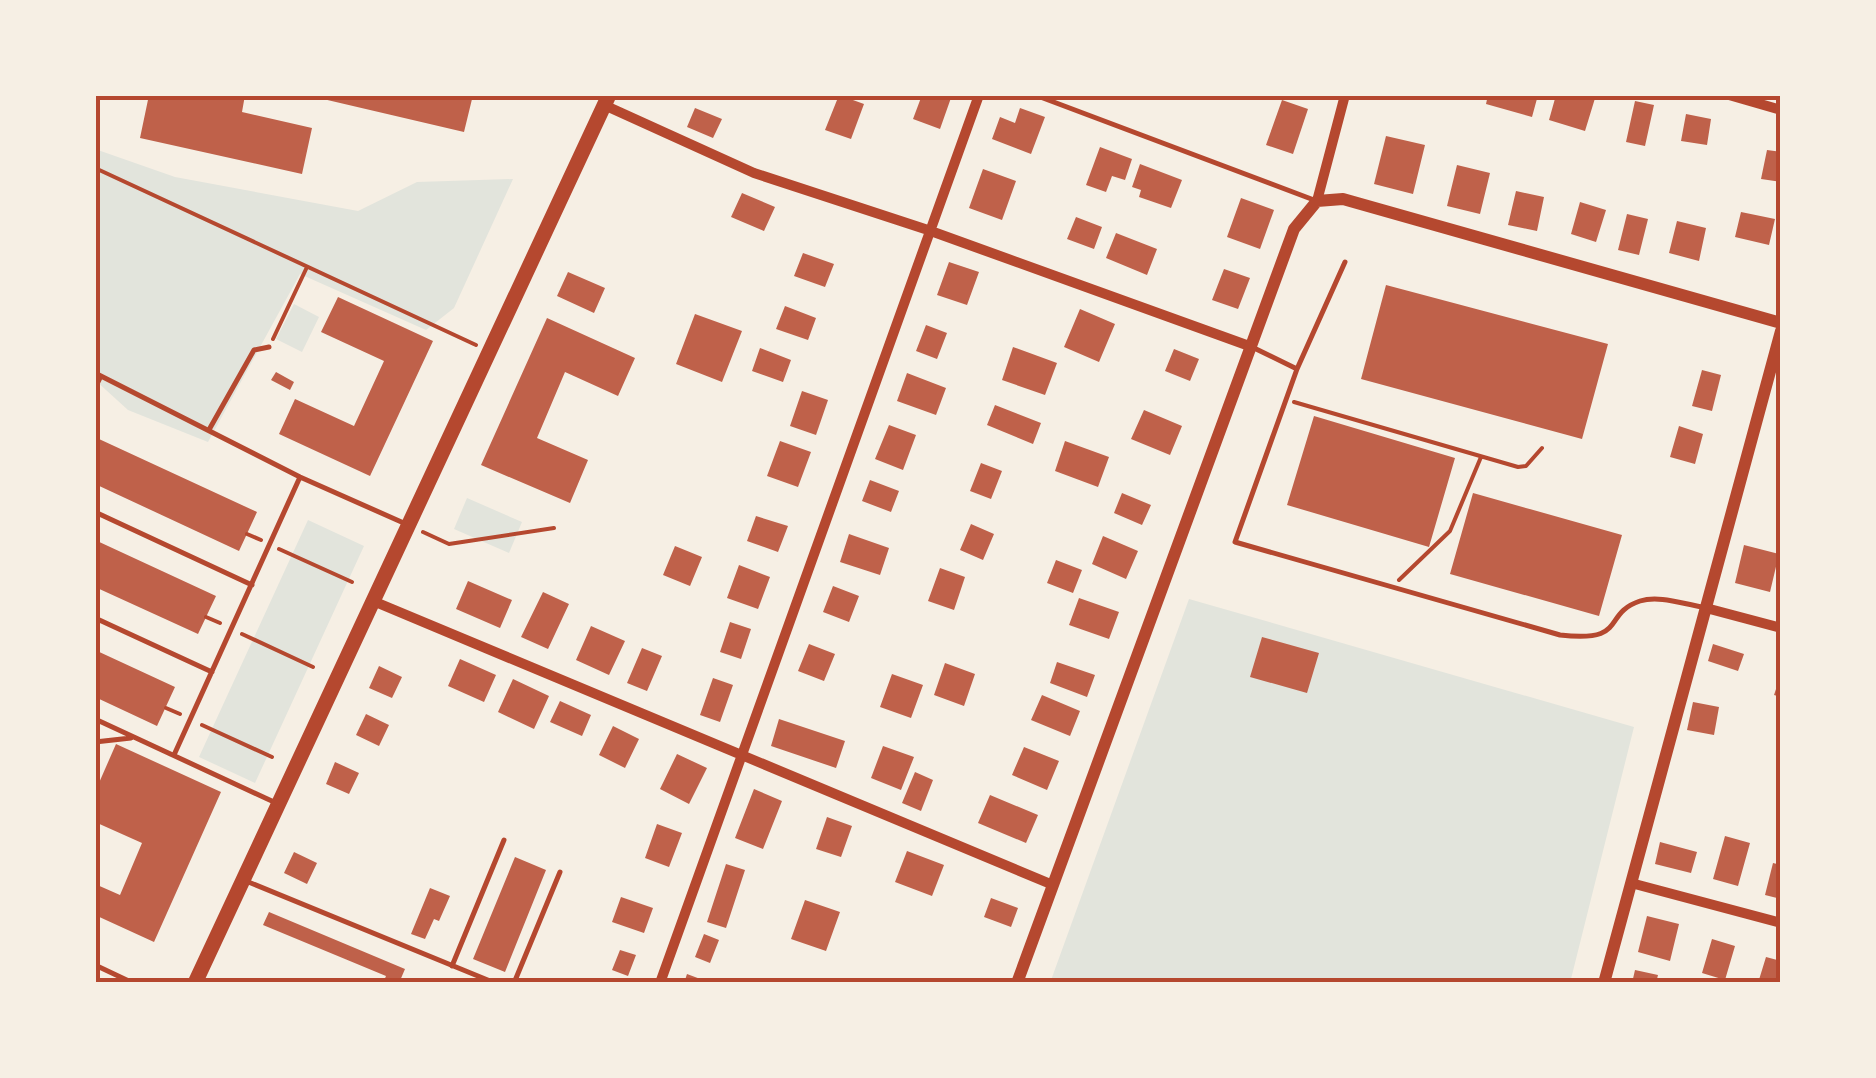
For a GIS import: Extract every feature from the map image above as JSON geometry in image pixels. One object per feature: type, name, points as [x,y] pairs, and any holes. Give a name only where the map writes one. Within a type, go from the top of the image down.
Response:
[{"type":"main road","points":[[195,983],[606,100]]},
{"type":"street","points":[[660,983],[979,95]]},
{"type":"street","points":[[1017,983],[1294,230],[1317,201],[1344,95]]},
{"type":"street","points":[[1729,95],[1781,110]]},
{"type":"street","points":[[606,100],[754,173],[928,230],[1252,346]]},
{"type":"street","points":[[1317,201],[1343,200],[1781,323]]},
{"type":"street","points":[[1604,983],[1781,331]]},
{"type":"street","points":[[373,601],[740,758],[1052,885]]},
{"type":"street","points":[[1706,608],[1781,628]]},
{"type":"street","points":[[1631,883],[1781,923]]},
{"type":"lane","points":[[1036,95],[1317,201]]},
{"type":"lane","points":[[1344,262],[1297,369],[1234,542],[1513,624],[1590,639],[1605,634],[1635,602],[1662,600],[1706,608]]},
{"type":"lane","points":[[1252,346],[1297,369]]},
{"type":"lane","points":[[210,428],[254,350],[268,348]]},
{"type":"lane","points":[[95,388],[98,374],[300,476],[408,525]]},
{"type":"lane","points":[[174,755],[300,476]]},
{"type":"lane","points":[[95,512],[252,585]]},
{"type":"lane","points":[[95,618],[212,672]]},
{"type":"lane","points":[[95,719],[278,804]]},
{"type":"lane","points":[[95,742],[135,737]]},
{"type":"lane","points":[[452,966],[504,840]]},
{"type":"lane","points":[[514,983],[560,872]]},
{"type":"lane","points":[[243,880],[494,983]]},
{"type":"lane","points":[[95,965],[132,983]]},
{"type":"path","points":[[95,168],[489,352]]},
{"type":"path","points":[[268,348],[307,267]]},
{"type":"path","points":[[1285,400],[1481,458],[1526,466],[1542,448]]},
{"type":"path","points":[[1390,588],[1450,531],[1481,458]]},
{"type":"path","points":[[408,525],[449,544],[554,528]]},
{"type":"path","points":[[247,534],[352,582]]},
{"type":"path","points":[[206,617],[313,666]]},
{"type":"path","points":[[166,708],[272,757]]},
{"type":"shaded area","points":[[95,149],[175,177],[358,211],[417,182],[513,179],[454,308],[426,330],[300,274],[208,442],[128,410],[95,380]]},
{"type":"shaded area","points":[[294,304],[319,317],[302,352],[276,339]]},
{"type":"shaded area","points":[[467,498],[522,522],[509,553],[454,529]]},
{"type":"shaded area","points":[[308,520],[364,546],[255,783],[199,757]]},
{"type":"shaded area","points":[[1189,599],[1634,727],[1570,983],[1050,983]]},
{"type":"building","points":[[149,95],[245,95],[242,112],[312,128],[302,174],[140,138]]},
{"type":"building","points":[[306,95],[473,95],[464,132]]},
{"type":"building","points":[[839,95],[864,104],[851,139],[825,130]]},
{"type":"building","points":[[922,95],[952,95],[940,129],[913,119]]},
{"type":"building","points":[[1488,95],[1538,95],[1532,117],[1486,104]]},
{"type":"building","points":[[1556,95],[1596,95],[1585,131],[1549,120]]},
{"type":"building","points":[[1282,100],[1308,109],[1293,154],[1266,145]]},
{"type":"building","points":[[1635,101],[1654,105],[1645,146],[1626,142]]},
{"type":"building","points":[[695,108],[722,119],[713,138],[687,127]]},
{"type":"building","points":[[1020,108],[1045,117],[1031,154],[992,139],[1000,117],[1015,123]]},
{"type":"building","points":[[1686,114],[1711,119],[1707,145],[1681,141]]},
{"type":"building","points":[[1386,136],[1425,145],[1413,194],[1374,184]]},
{"type":"building","points":[[1100,147],[1132,159],[1125,180],[1112,176],[1106,192],[1086,185]]},
{"type":"building","points":[[1767,150],[1781,152],[1781,182],[1761,179]]},
{"type":"building","points":[[1140,164],[1182,180],[1171,208],[1139,197],[1141,190],[1132,187]]},
{"type":"building","points":[[1457,165],[1490,173],[1480,214],[1447,206]]},
{"type":"building","points":[[983,169],[1016,181],[1002,220],[969,208]]},
{"type":"building","points":[[1516,191],[1544,197],[1537,231],[1508,225]]},
{"type":"building","points":[[742,193],[775,207],[764,231],[731,217]]},
{"type":"building","points":[[1241,198],[1274,210],[1260,249],[1227,237]]},
{"type":"building","points":[[1580,202],[1606,210],[1596,242],[1571,234]]},
{"type":"building","points":[[1741,212],[1775,219],[1769,245],[1735,237]]},
{"type":"building","points":[[1627,214],[1648,219],[1639,255],[1618,250]]},
{"type":"building","points":[[1076,217],[1102,227],[1094,249],[1067,239]]},
{"type":"building","points":[[1677,221],[1706,228],[1699,261],[1669,253]]},
{"type":"building","points":[[1116,233],[1157,249],[1147,275],[1106,258]]},
{"type":"building","points":[[803,253],[834,264],[825,287],[794,276]]},
{"type":"building","points":[[949,262],[979,272],[967,305],[937,295]]},
{"type":"building","points":[[1224,269],[1250,278],[1238,309],[1212,300]]},
{"type":"building","points":[[568,272],[605,288],[594,313],[557,296]]},
{"type":"building","points":[[1386,285],[1608,344],[1582,439],[1361,379]]},
{"type":"building","points":[[338,297],[433,341],[370,476],[279,434],[295,399],[354,426],[384,361],[321,332]]},
{"type":"building","points":[[785,306],[816,318],[808,340],[776,329]]},
{"type":"building","points":[[1080,309],[1115,324],[1099,362],[1064,347]]},
{"type":"building","points":[[695,314],[742,331],[722,382],[676,364]]},
{"type":"building","points":[[547,318],[635,358],[618,396],[565,372],[537,438],[588,460],[570,503],[481,465]]},
{"type":"building","points":[[926,325],[947,333],[937,359],[916,351]]},
{"type":"building","points":[[1013,347],[1057,363],[1045,395],[1002,380]]},
{"type":"building","points":[[760,348],[791,360],[783,382],[752,371]]},
{"type":"building","points":[[1174,349],[1199,359],[1190,381],[1165,371]]},
{"type":"building","points":[[1702,370],[1721,375],[1712,411],[1692,406]]},
{"type":"building","points":[[276,372],[294,382],[290,390],[271,380]]},
{"type":"building","points":[[907,373],[946,388],[936,415],[897,401]]},
{"type":"building","points":[[802,391],[828,400],[816,435],[790,426]]},
{"type":"building","points":[[995,405],[1041,423],[1033,444],[987,425]]},
{"type":"building","points":[[1144,410],[1182,426],[1170,455],[1131,439]]},
{"type":"building","points":[[1314,416],[1455,458],[1429,547],[1287,505]]},
{"type":"building","points":[[889,425],[916,435],[903,470],[875,459]]},
{"type":"building","points":[[1679,426],[1703,434],[1695,464],[1670,457]]},
{"type":"building","points":[[99,439],[257,512],[239,551],[95,484]]},
{"type":"building","points":[[780,441],[811,452],[798,487],[767,476]]},
{"type":"building","points":[[1065,441],[1109,457],[1098,487],[1055,471]]},
{"type":"building","points":[[981,463],[1002,471],[991,499],[970,491]]},
{"type":"building","points":[[870,480],[899,491],[891,512],[862,501]]},
{"type":"building","points":[[1122,493],[1151,505],[1142,525],[1114,513]]},
{"type":"building","points":[[1473,493],[1622,535],[1599,616],[1450,574]]},
{"type":"building","points":[[756,516],[788,526],[778,552],[747,541]]},
{"type":"building","points":[[971,524],[994,534],[983,560],[960,550]]},
{"type":"building","points":[[849,534],[889,548],[880,575],[840,562]]},
{"type":"building","points":[[1103,536],[1138,551],[1126,579],[1092,564]]},
{"type":"building","points":[[95,540],[216,596],[198,634],[95,587]]},
{"type":"building","points":[[1744,545],[1779,554],[1770,592],[1735,583]]},
{"type":"building","points":[[675,546],[702,557],[690,586],[663,575]]},
{"type":"building","points":[[1056,560],[1082,570],[1073,593],[1047,583]]},
{"type":"building","points":[[739,565],[770,577],[758,609],[727,598]]},
{"type":"building","points":[[940,568],[965,577],[954,610],[928,601]]},
{"type":"building","points":[[468,581],[512,600],[500,628],[456,609]]},
{"type":"building","points":[[833,586],[859,596],[849,622],[823,612]]},
{"type":"building","points":[[543,592],[569,604],[548,649],[521,637]]},
{"type":"building","points":[[1079,598],[1119,612],[1109,639],[1069,625]]},
{"type":"building","points":[[730,622],[751,629],[741,659],[720,652]]},
{"type":"building","points":[[591,626],[625,641],[609,675],[576,660]]},
{"type":"building","points":[[1262,637],[1319,653],[1307,693],[1250,677]]},
{"type":"building","points":[[809,644],[835,654],[824,681],[798,671]]},
{"type":"building","points":[[1713,644],[1744,654],[1738,671],[1708,661]]},
{"type":"building","points":[[642,648],[662,656],[647,691],[627,683]]},
{"type":"building","points":[[95,650],[175,687],[157,726],[95,697]]},
{"type":"building","points":[[460,659],[496,675],[484,702],[448,686]]},
{"type":"building","points":[[1057,662],[1095,675],[1087,697],[1050,683]]},
{"type":"building","points":[[945,663],[975,674],[964,706],[934,695]]},
{"type":"building","points":[[379,666],[402,677],[392,698],[369,688]]},
{"type":"building","points":[[892,674],[923,685],[911,718],[880,707]]},
{"type":"building","points":[[1781,674],[1781,697],[1774,695]]},
{"type":"building","points":[[713,678],[733,685],[720,722],[700,715]]},
{"type":"building","points":[[513,679],[549,696],[534,729],[498,712]]},
{"type":"building","points":[[1042,695],[1080,711],[1070,736],[1031,720]]},
{"type":"building","points":[[560,701],[591,715],[582,736],[550,722]]},
{"type":"building","points":[[1693,702],[1719,707],[1714,735],[1687,730]]},
{"type":"building","points":[[366,714],[389,725],[379,746],[356,735]]},
{"type":"building","points":[[779,719],[845,741],[836,768],[771,746]]},
{"type":"building","points":[[613,726],[639,739],[625,768],[599,755]]},
{"type":"building","points":[[116,744],[221,792],[154,942],[95,915],[95,884],[120,895],[142,843],[95,822],[95,792]]},
{"type":"building","points":[[883,746],[914,757],[901,790],[871,778]]},
{"type":"building","points":[[1024,747],[1059,761],[1047,790],[1012,775]]},
{"type":"building","points":[[677,754],[707,768],[689,804],[660,789]]},
{"type":"building","points":[[335,762],[359,773],[349,794],[326,784]]},
{"type":"building","points":[[915,772],[933,780],[921,811],[902,803]]},
{"type":"building","points":[[754,789],[782,801],[763,849],[735,838]]},
{"type":"building","points":[[990,795],[1038,815],[1026,843],[978,823]]},
{"type":"building","points":[[827,817],[852,826],[841,857],[816,849]]},
{"type":"building","points":[[657,824],[682,833],[669,867],[645,858]]},
{"type":"building","points":[[1725,836],[1750,843],[1738,886],[1713,879]]},
{"type":"building","points":[[1660,842],[1697,852],[1691,873],[1655,864]]},
{"type":"building","points":[[907,851],[944,865],[932,896],[895,882]]},
{"type":"building","points":[[294,852],[317,863],[307,884],[284,873]]},
{"type":"building","points":[[515,857],[546,870],[505,972],[473,959]]},
{"type":"building","points":[[1773,863],[1781,865],[1781,899],[1765,895]]},
{"type":"building","points":[[726,864],[745,870],[726,928],[707,922]]},
{"type":"building","points":[[430,888],[450,896],[439,921],[434,919],[425,939],[411,934]]},
{"type":"building","points":[[621,897],[653,908],[644,933],[612,922]]},
{"type":"building","points":[[991,898],[1018,908],[1011,927],[984,917]]},
{"type":"building","points":[[805,900],[840,912],[826,951],[791,939]]},
{"type":"building","points":[[269,912],[405,969],[399,983],[383,983],[386,976],[263,925]]},
{"type":"building","points":[[1647,916],[1679,924],[1670,961],[1638,952]]},
{"type":"building","points":[[704,934],[719,940],[710,963],[695,957]]},
{"type":"building","points":[[1712,939],[1735,946],[1725,980],[1702,973]]},
{"type":"building","points":[[620,950],[636,955],[628,976],[612,970]]},
{"type":"building","points":[[1766,957],[1781,961],[1781,983],[1758,983]]},
{"type":"building","points":[[1635,970],[1658,975],[1656,983],[1632,983]]},
{"type":"building","points":[[687,974],[703,980],[702,983],[684,983]]}]
